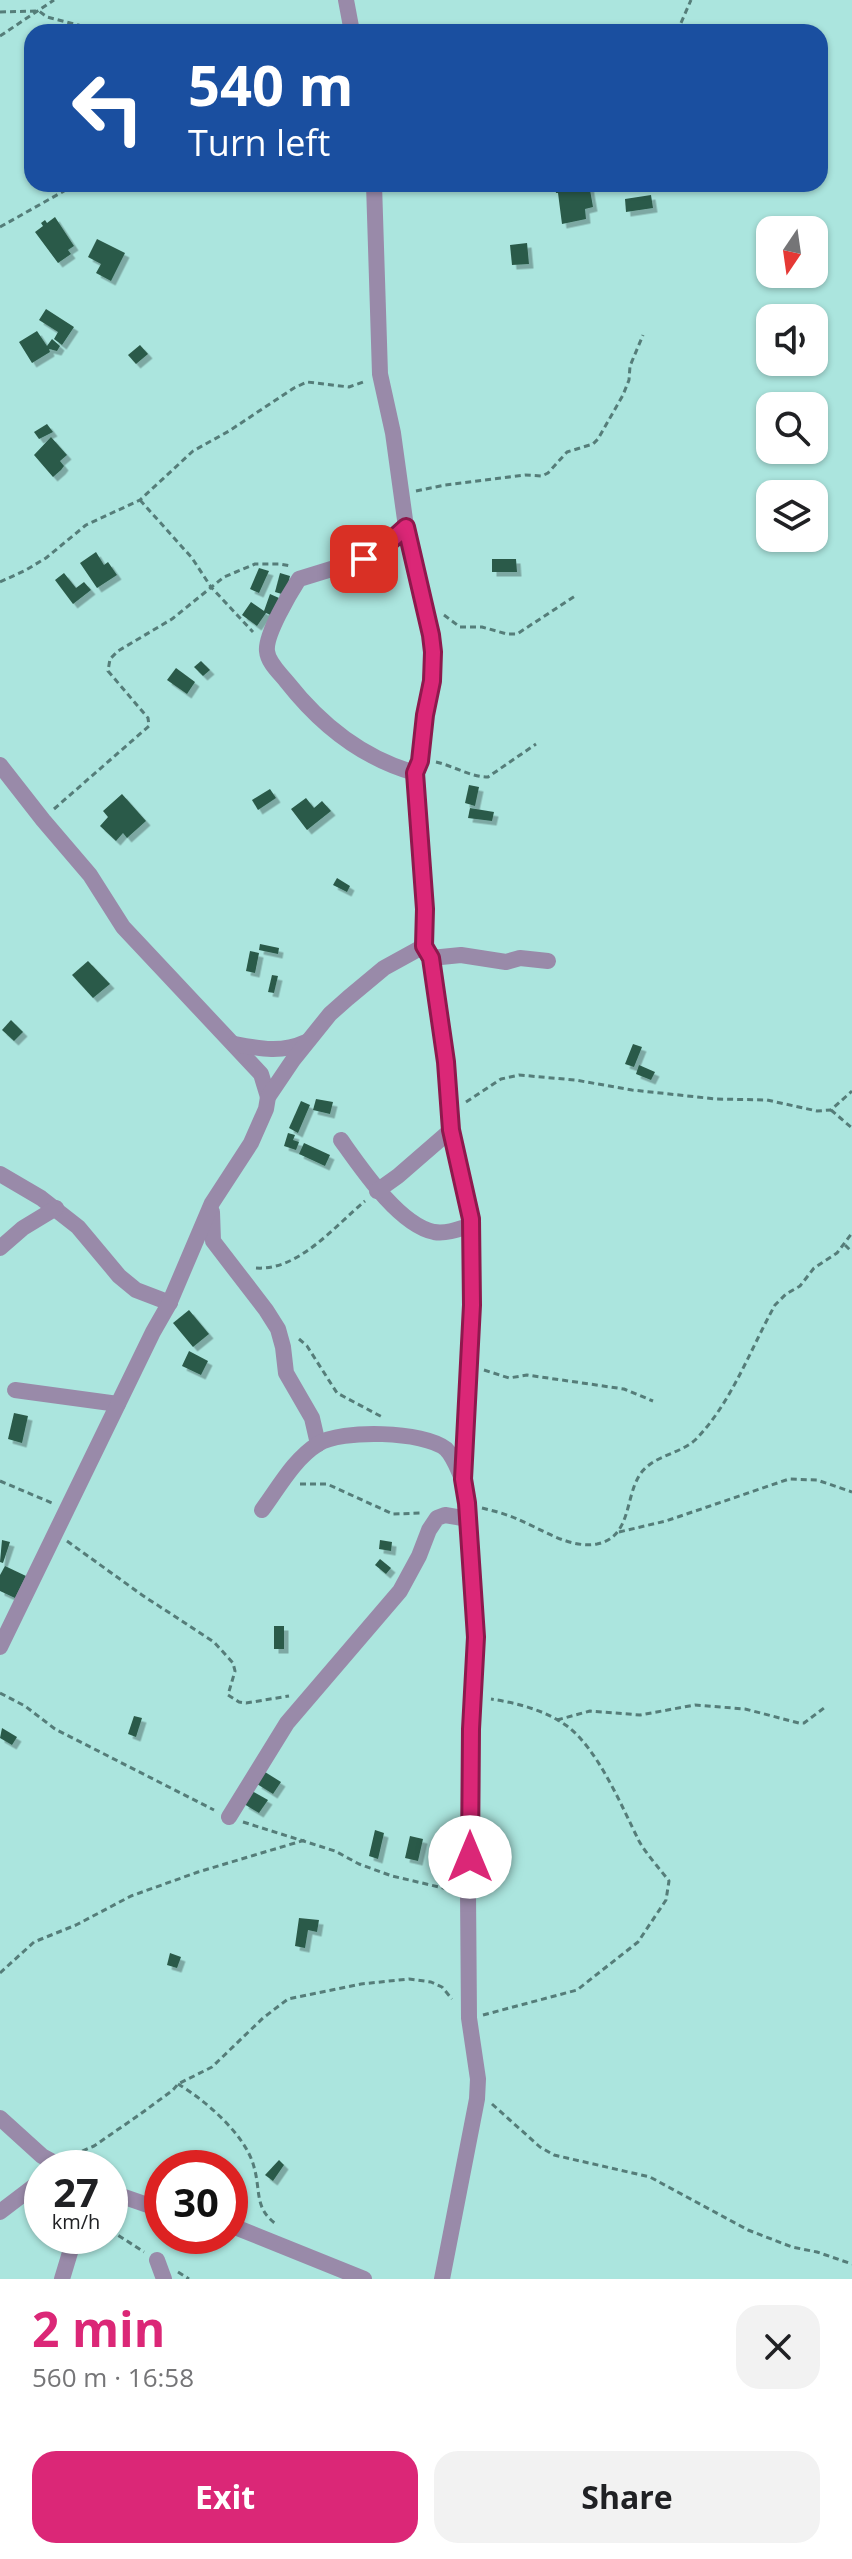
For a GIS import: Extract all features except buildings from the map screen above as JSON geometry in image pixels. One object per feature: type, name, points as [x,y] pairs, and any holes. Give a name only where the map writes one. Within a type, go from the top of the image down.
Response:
[{"type":"street","points":[[346,0],[350,24]]},
{"type":"street","points":[[374,192],[380,374],[393,433],[406,527],[431,635],[432,681],[418,767],[428,952],[446,1062],[451,1122],[471,1225],[472,1305],[463,1479],[476,1637],[468,1892],[469,2018],[478,2091],[442,2279]]},
{"type":"street","points":[[406,527],[377,553],[299,579],[284,603],[268,641],[267,652],[271,662],[294,690],[334,732],[393,765],[418,767]]},
{"type":"street","points":[[0,765],[90,875],[123,927],[261,1074],[268,1097]]},
{"type":"street","points":[[0,1647],[170,1303],[212,1203],[251,1143],[268,1097],[306,1042],[348,998],[384,968],[428,952],[506,962],[520,958],[548,961]]},
{"type":"street","points":[[235,1044],[279,1051],[306,1042]]},
{"type":"street","points":[[377,1191],[451,1122]]},
{"type":"street","points":[[341,1140],[377,1191],[422,1228],[450,1232],[471,1225]]},
{"type":"street","points":[[0,1174],[56,1208],[90,1238],[136,1290],[170,1303]]},
{"type":"street","points":[[212,1203],[213,1241],[278,1329],[286,1373],[312,1418],[318,1444]]},
{"type":"street","points":[[0,1248],[23,1228],[56,1208]]},
{"type":"street","points":[[15,1390],[118,1404]]},
{"type":"street","points":[[262,1510],[296,1463],[318,1444],[333,1438],[410,1435],[445,1449],[463,1479]]},
{"type":"street","points":[[229,1817],[287,1723],[400,1591],[437,1518],[468,1511]]},
{"type":"street","points":[[0,2118],[35,2150]]},
{"type":"street","points":[[0,2212],[24,2194]]},
{"type":"street","points":[[248,2232],[364,2279]]},
{"type":"street","points":[[62,2279],[70,2254]]},
{"type":"street","points":[[157,2260],[164,2279]]},
{"type":"path","points":[[0,36],[54,0]]},
{"type":"path","points":[[680,24],[691,0]]},
{"type":"path","points":[[0,12],[39,11],[47,17],[74,24]]},
{"type":"path","points":[[0,227],[62,192]]},
{"type":"path","points":[[402,497],[445,485],[525,475],[542,476],[567,452],[593,444],[623,395],[630,366],[643,335]]},
{"type":"path","points":[[0,582],[46,558],[86,525],[140,500],[193,451],[294,388],[313,382],[349,387],[380,374]]},
{"type":"path","points":[[140,500],[192,558],[211,587],[256,634],[267,652]]},
{"type":"path","points":[[43,820],[149,726],[148,718],[108,671],[110,659],[172,619],[224,577],[255,564],[280,564],[304,575]]},
{"type":"path","points":[[426,612],[442,613],[460,627],[482,627],[517,634],[575,596]]},
{"type":"path","points":[[418,767],[450,765],[471,775],[488,777],[536,744]]},
{"type":"path","points":[[451,1122],[501,1079],[519,1075],[716,1099],[767,1100],[817,1111],[831,1110],[852,1091]]},
{"type":"path","points":[[831,1110],[852,1128]]},
{"type":"path","points":[[231,1266],[271,1269],[284,1265],[301,1255],[377,1191]]},
{"type":"path","points":[[468,1511],[516,1518],[577,1544],[610,1540],[619,1532],[640,1475],[656,1459],[693,1443],[702,1434],[723,1405],[775,1305],[800,1286],[814,1268],[845,1245],[852,1233]]},
{"type":"path","points":[[845,1245],[852,1252]]},
{"type":"path","points":[[297,1337],[307,1346],[337,1393],[379,1413],[393,1434]]},
{"type":"path","points":[[468,1366],[509,1378],[527,1375],[624,1389],[653,1401]]},
{"type":"path","points":[[619,1532],[666,1521],[789,1479],[817,1480],[852,1492]]},
{"type":"path","points":[[0,1481],[67,1510]]},
{"type":"path","points":[[281,1484],[327,1484],[393,1514],[445,1515]]},
{"type":"path","points":[[56,1532],[142,1595],[214,1642],[233,1663],[235,1671],[228,1695],[239,1702],[313,1692]]},
{"type":"path","points":[[87,2150],[158,2102],[178,2084],[212,2067],[263,2018],[294,1997],[361,1984],[409,1979],[442,1987],[469,2018],[577,1990],[638,1942],[666,1900],[669,1881],[640,1843],[629,1817],[585,1743],[568,1726],[543,1712],[472,1696]]},
{"type":"path","points":[[557,1720],[590,1711],[640,1715],[695,1705],[745,1709],[804,1723],[824,1708]]},
{"type":"path","points":[[0,1973],[34,1942],[76,1925],[131,1896],[305,1840]]},
{"type":"path","points":[[178,2084],[218,2114],[248,2153],[254,2165],[264,2215],[281,2229]]},
{"type":"path","points":[[478,2091],[515,2126],[554,2155],[650,2177],[748,2230],[792,2247],[852,2264]]},
{"type":"route","points":[[364,559],[377,553],[406,527],[433,652],[432,681],[420,761],[415,773],[425,909],[424,946],[431,958],[446,1062],[451,1130],[471,1219],[472,1305],[463,1479],[476,1637],[471,1729],[470,1857]]}]
